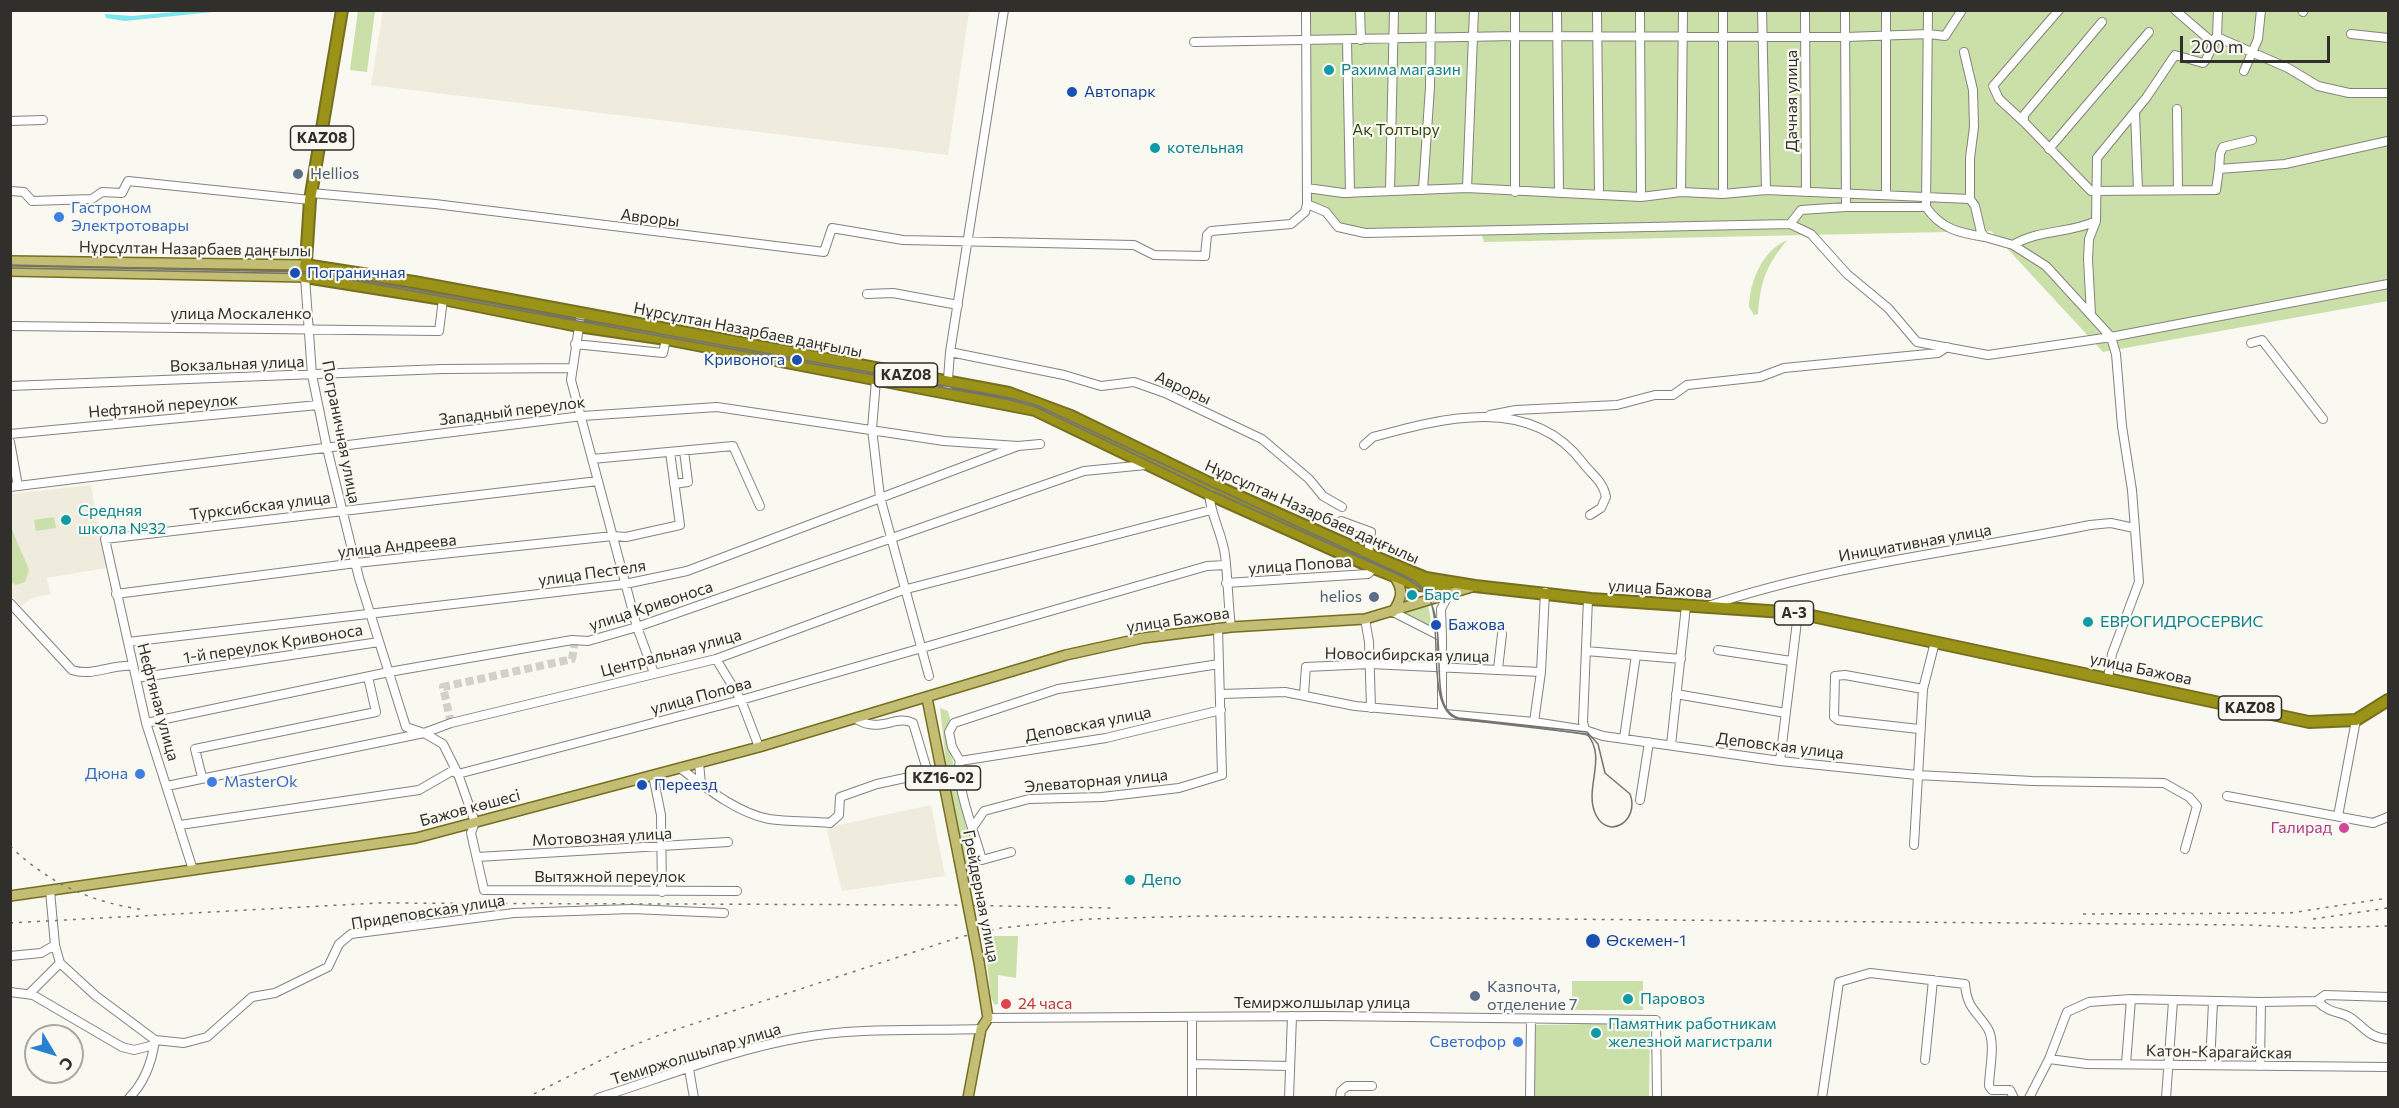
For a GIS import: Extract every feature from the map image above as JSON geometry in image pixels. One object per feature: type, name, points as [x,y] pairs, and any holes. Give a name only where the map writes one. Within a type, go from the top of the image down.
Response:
[{"type":"highway","name":"Пограничная улица","points":[[305,277],[310,197],[342,10]]},
{"type":"highway","name":"Нұрсұлтан Назарбаев даңғылы","points":[[305,265],[414,282],[947,387]]},
{"type":"highway","name":"Нұрсұлтан Назарбаев даңғылы","points":[[305,277],[443,299],[578,326],[666,339],[876,380],[1009,393],[1038,402],[1152,461],[1374,568],[1417,585],[1475,586]]},
{"type":"highway","name":"Нұрсұлтан Назарбаев даңғылы","points":[[1209,489],[1426,578],[1475,586]]},
{"type":"highway","name":"улица Бажова","points":[[1475,586],[1545,592],[1588,599],[1798,613],[2310,722],[2356,720],[2388,700]]},
{"type":"main road","name":"Нұрсұлтан Назарбаев даңғылы","points":[[10,261],[305,265]]},
{"type":"main road","name":"Нұрсұлтан Назарбаев даңғылы","points":[[10,271],[305,277]]},
{"type":"main road","points":[[1393,612],[1402,593],[1401,585],[1394,576]]},
{"type":"main road","name":"улица Бажова","points":[[927,698],[1066,655],[1143,638],[1218,628],[1365,619],[1448,596],[1475,586]]},
{"type":"main road","name":"Бажов көшесі","points":[[10,896],[416,838],[759,747],[927,698]]},
{"type":"main road","name":"Грейдерная улица","points":[[927,698],[988,1018]]},
{"type":"main road","points":[[968,1098],[981,1029],[988,1018]]},
{"type":"street","points":[[947,387],[950,352],[1004,10]]},
{"type":"street","points":[[968,239],[1134,244],[1154,255],[1205,256],[1207,235],[1211,231],[1291,224],[1305,212],[1307,204],[1306,10]]},
{"type":"street","points":[[1360,10],[1361,40]]},
{"type":"street","points":[[1390,191],[1390,92],[1394,10]]},
{"type":"street","points":[[1424,190],[1432,39],[1431,10]]},
{"type":"street","points":[[1467,188],[1475,39],[1474,10]]},
{"type":"street","points":[[1515,10],[1515,192]]},
{"type":"street","points":[[1557,10],[1558,193]]},
{"type":"street","points":[[1598,10],[1599,194]]},
{"type":"street","points":[[1640,10],[1641,198]]},
{"type":"street","points":[[1681,192],[1683,10]]},
{"type":"street","points":[[1723,10],[1723,194]]},
{"type":"street","points":[[1762,10],[1766,190]]},
{"type":"street","name":"Дачная улица","points":[[1805,10],[1806,192]]},
{"type":"street","points":[[1845,10],[1846,207]]},
{"type":"street","points":[[1886,10],[1886,194]]},
{"type":"street","points":[[1928,10],[1926,207],[1934,217],[1957,233],[2013,245],[2046,266],[2111,338],[2116,354],[2139,582],[2112,654],[2108,678]]},
{"type":"street","points":[[1194,42],[1475,39],[1515,36],[1558,38],[1846,37],[1929,34],[1945,36],[1962,10]]},
{"type":"street","points":[[2059,10],[1993,86],[1999,99],[2024,122],[2085,188],[2096,192],[2216,190],[2220,154],[2223,147],[2252,140]]},
{"type":"street","points":[[2175,10],[2211,41],[2217,37]]},
{"type":"street","points":[[2091,315],[2088,259],[2089,239],[2096,221],[2097,158],[2135,113],[2175,55],[2203,63],[2217,37],[2218,10]]},
{"type":"street","points":[[2244,71],[2253,53],[2262,22],[2260,10]]},
{"type":"street","points":[[2024,122],[2024,116],[2102,22]]},
{"type":"street","points":[[2049,148],[2148,32]]},
{"type":"street","points":[[2351,34],[2388,38]]},
{"type":"street","points":[[2217,37],[2288,68],[2318,86],[2349,93],[2388,93]]},
{"type":"street","points":[[1347,40],[1350,193]]},
{"type":"street","points":[[1964,52],[1973,90],[1974,127],[1970,158],[1970,199],[1975,206],[1984,237]]},
{"type":"street","points":[[2176,109],[2178,190]]},
{"type":"street","points":[[2135,113],[2138,190]]},
{"type":"street","points":[[10,121],[43,120]]},
{"type":"street","points":[[2219,169],[2285,164],[2388,141]]},
{"type":"street","name":"Авроры","points":[[10,191],[24,192],[32,201],[92,199],[102,192],[122,193],[128,181],[310,197],[435,204],[824,252],[832,228],[903,240],[968,239]]},
{"type":"street","points":[[1307,188],[1350,193],[1467,188],[1641,198],[1681,192],[1723,194],[1766,190],[1927,195],[1970,199]]},
{"type":"street","points":[[1307,204],[1326,212],[1338,227],[1365,233],[1790,224],[1811,234],[1847,274],[1888,308],[1917,342],[1988,355],[2111,338],[2388,284]]},
{"type":"street","points":[[1790,224],[1801,210],[1846,207],[1926,207]]},
{"type":"street","points":[[2013,245],[2026,238],[2049,231],[2076,229],[2096,221]]},
{"type":"street","name":"Пограничная улица","points":[[305,277],[312,375],[318,405],[342,510],[379,642],[405,727],[424,733],[443,744],[458,774],[475,822],[471,833],[484,890]]},
{"type":"street","points":[[867,294],[893,293],[958,305]]},
{"type":"street","name":"улица Москаленко","points":[[10,326],[439,331],[443,299]]},
{"type":"street","points":[[581,314],[571,381],[637,627],[654,673]]},
{"type":"street","points":[[575,344],[663,353],[666,339]]},
{"type":"street","points":[[2251,344],[2262,340],[2323,419]]},
{"type":"street","points":[[1364,445],[1373,437],[1412,426],[1516,410],[1617,405],[1655,395],[1673,395],[1687,385],[1760,377],[1784,368],[1807,365],[1938,353],[1947,347]]},
{"type":"street","name":"Авроры","points":[[950,352],[1064,375],[1101,386],[1134,382],[1166,393],[1262,439],[1309,479],[1323,496],[1342,507]]},
{"type":"street","name":"Вокзальная улица","points":[[10,386],[572,368]]},
{"type":"street","points":[[876,380],[872,429],[880,497],[903,590],[929,676]]},
{"type":"street","name":"Нефтяной переулок","points":[[10,434],[318,405]]},
{"type":"street","name":"Западный переулок","points":[[14,487],[582,416],[717,407],[944,441],[1018,446]]},
{"type":"street","points":[[1490,415],[1551,433],[1578,457],[1605,489],[1604,503],[1590,515]]},
{"type":"street","points":[[10,442],[14,487]]},
{"type":"street","name":"улица Пестеля","points":[[128,642],[626,584],[687,571],[1018,446],[1040,444]]},
{"type":"street","points":[[592,459],[733,446],[760,506]]},
{"type":"street","points":[[670,452],[674,484],[688,482],[684,451]]},
{"type":"street","name":"улица Кривоноса","points":[[146,723],[479,654],[572,640],[588,641],[637,627],[1084,471],[1152,461]]},
{"type":"street","name":"Турксибская улица","points":[[105,538],[598,481]]},
{"type":"street","name":"улица Андреева","points":[[116,594],[356,563],[626,537],[680,525],[674,484]]},
{"type":"street","points":[[1209,489],[1211,510],[1220,532],[1226,565],[1231,627]]},
{"type":"street","name":"Центральная улица","points":[[167,786],[424,733],[451,723],[716,659],[903,590],[1211,510]]},
{"type":"street","points":[[1341,521],[1371,532],[1368,554]]},
{"type":"street","name":"Инициативная улица","points":[[1704,607],[1757,590],[1888,560],[2090,525],[2111,523],[2134,528]]},
{"type":"street","name":"Нефтяная улица","points":[[105,538],[146,723],[194,870]]},
{"type":"street","name":"улица Попова","points":[[180,825],[418,790],[452,771],[458,774],[741,700],[1207,566],[1226,565]]},
{"type":"street","name":"улица Попова","points":[[1226,583],[1368,574],[1374,568]]},
{"type":"street","points":[[1534,722],[1541,672],[1545,592]]},
{"type":"street","points":[[1442,713],[1441,609],[1448,596]]},
{"type":"street","points":[[1585,730],[1583,722],[1588,599]]},
{"type":"street","points":[[10,603],[72,670],[82,674],[121,665],[133,666]]},
{"type":"street","points":[[1671,745],[1686,606]]},
{"type":"street","points":[[1393,612],[1442,637]]},
{"type":"street","points":[[1780,761],[1798,613]]},
{"type":"street","points":[[1365,619],[1370,664],[1371,708]]},
{"type":"street","points":[[1218,628],[1221,710]]},
{"type":"street","name":"Новосибирская улица","points":[[1498,669],[1502,634]]},
{"type":"street","name":"1-й переулок Кривоноса","points":[[136,678],[379,642]]},
{"type":"street","points":[[1914,845],[1923,688],[1935,642]]},
{"type":"street","points":[[1718,650],[1791,661]]},
{"type":"street","points":[[1586,651],[1681,659]]},
{"type":"street","points":[[1624,738],[1636,655]]},
{"type":"street","points":[[716,659],[741,700],[759,747]]},
{"type":"street","points":[[1011,852],[982,860],[958,768],[960,761],[952,747],[949,732],[954,723],[1058,689],[1219,664]]},
{"type":"street","name":"Новосибирская улица","points":[[1304,694],[1306,667],[1370,664],[1541,672]]},
{"type":"street","points":[[1919,729],[1838,720],[1834,717],[1833,688],[1835,676],[1845,675],[1923,688]]},
{"type":"street","points":[[202,777],[195,749],[376,711],[368,677]]},
{"type":"street","name":"Деповская улица","points":[[1221,694],[1285,692],[1304,694],[1371,708],[1534,722],[1585,730],[1593,734],[1780,761],[1917,775],[2164,783],[2174,786],[2197,806],[2185,849]]},
{"type":"street","points":[[1676,694],[1786,713]]},
{"type":"street","name":"Деповская улица","points":[[960,761],[1106,738],[1221,710]]},
{"type":"street","name":"Элеваторная улица","points":[[973,827],[984,811],[1029,799],[1102,797],[1179,788],[1222,775],[1221,710]]},
{"type":"street","points":[[680,768],[695,775],[701,784],[762,817],[830,823],[839,815],[840,797],[877,784],[928,773],[913,723],[905,720],[873,726],[856,719]]},
{"type":"street","points":[[2338,816],[2356,720]]},
{"type":"street","points":[[1640,800],[1649,742]]},
{"type":"street","points":[[695,775],[699,763]]},
{"type":"street","points":[[653,775],[660,805],[662,892]]},
{"type":"street","points":[[2227,796],[2373,823],[2388,817]]},
{"type":"street","name":"Мотовозная улица","points":[[477,857],[728,842]]},
{"type":"street","name":"Вытяжной переулок","points":[[484,890],[737,891]]},
{"type":"street","points":[[50,891],[55,945],[60,963],[154,1043],[149,1068],[137,1090],[129,1098]]},
{"type":"street","name":"Придеповская улица","points":[[28,994],[122,1047],[134,1050],[154,1043],[184,1043],[207,1037],[252,997],[275,993],[328,967],[339,944],[351,934],[514,913],[632,909],[724,913]]},
{"type":"street","points":[[10,956],[41,954],[55,945]]},
{"type":"street","points":[[10,992],[28,994],[60,963]]},
{"type":"street","points":[[1822,1098],[1839,982],[1870,973],[1965,984],[1966,996],[1972,1009],[1988,1029],[1991,1037],[1989,1086],[1992,1090],[2010,1090],[2014,1098]]},
{"type":"street","points":[[1925,1060],[1933,980]]},
{"type":"street","points":[[2029,1098],[2049,1059],[2067,1012],[2089,1002],[2131,999],[2213,1002],[2317,1001],[2325,995],[2388,997]]},
{"type":"street","points":[[2126,1064],[2131,999]]},
{"type":"street","points":[[2166,1098],[2173,1001]]},
{"type":"street","points":[[2317,1001],[2329,1013],[2349,1016],[2371,1036],[2388,1039]]},
{"type":"street","points":[[2210,1065],[2213,1002]]},
{"type":"street","points":[[2260,1066],[2261,1002]]},
{"type":"street","points":[[1289,1098],[1292,1016]]},
{"type":"street","name":"Темиржолшылар улица","points":[[988,1018],[1292,1016],[1656,1020],[1657,1098]]},
{"type":"street","points":[[1192,1017],[1192,1098]]},
{"type":"street","points":[[1530,1098],[1531,1019]]},
{"type":"street","name":"Темиржолшылар улица","points":[[598,1098],[760,1046],[801,1037],[858,1031],[981,1029]]},
{"type":"street","name":"Катон-Карагайская","points":[[2049,1059],[2087,1064],[2388,1067]]},
{"type":"street","points":[[1192,1064],[1290,1066]]},
{"type":"street","points":[[689,1069],[694,1098]]},
{"type":"street","points":[[1340,1098],[1341,1091],[1347,1086],[1372,1086]]},
{"type":"shaded area","points":[[383,10],[969,11],[948,155],[371,85]]},
{"type":"shaded area","points":[[91,485],[106,568],[46,578],[51,594],[32,598],[21,606],[11,595],[11,494]]},
{"type":"shaded area","points":[[931,805],[945,876],[842,891],[827,831],[830,827]]},
{"type":"green space","points":[[358,11],[375,11],[367,72],[350,70]]},
{"type":"green space","name":"Ақ Толтыру","points":[[1303,11],[2388,11],[2388,301],[2103,352],[1991,231],[1484,242],[1480,230],[1349,231],[1307,204]]},
{"type":"green space","points":[[1787,240],[1766,274],[1758,314],[1754,315],[1749,307],[1755,277],[1764,259],[1778,245]]},
{"type":"green space","points":[[54,517],[56,528],[36,531],[34,520]]},
{"type":"green space","points":[[11,527],[29,570],[25,582],[16,585],[11,582]]},
{"type":"green space","points":[[1428,605],[1433,632],[1398,615]]},
{"type":"green space","points":[[940,708],[948,711],[950,719],[948,743],[980,868],[967,869],[946,764]]},
{"type":"green space","points":[[984,936],[1018,936],[1016,978],[998,975],[998,1004],[995,1005],[991,998]]},
{"type":"green space","points":[[1572,981],[1643,981],[1643,1010],[1572,1010]]},
{"type":"green space","points":[[1650,1023],[1649,1097],[1533,1098],[1536,1025]]},
{"type":"water","points":[[196,10],[222,11],[125,21],[106,18],[105,14],[132,16]]},
{"type":"tunnel","points":[[451,723],[443,687],[572,659],[575,640]]},
{"type":"tram line","points":[[10,265],[320,272],[1006,397],[1036,405],[1415,581],[1428,596],[1435,615],[1442,697],[1448,711],[1459,718],[1587,732],[1598,744],[1605,773],[1630,794],[1631,812],[1622,824],[1615,827],[1602,823],[1596,815],[1592,795],[1595,753],[1593,743],[1587,734],[1459,719],[1449,713],[1442,701],[1438,686],[1434,613],[1430,600],[1428,596],[1423,590],[1413,583],[1406,578],[1209,490],[1036,407],[1006,399],[319,274],[10,268]]},
{"type":"railway","points":[[10,846],[40,871],[73,890],[108,902],[146,910]]},
{"type":"railway","points":[[2083,914],[2290,913],[2388,898]]},
{"type":"railway","points":[[10,923],[377,903],[948,905],[1112,908]]},
{"type":"railway","points":[[2313,919],[2388,908]]},
{"type":"railway","points":[[526,1098],[619,1051],[662,1034],[960,937],[1001,928],[1087,919],[1203,916],[2248,925],[2314,928],[2388,926]]},
{"type":"place","name":"Рахима магазин","points":[[1329,70]]},
{"type":"place","name":"Автопарк","points":[[1072,92]]},
{"type":"place","name":"котельная","points":[[1155,148]]},
{"type":"place","name":"Hellios","points":[[298,174]]},
{"type":"place","name":"Гастроном Электротовары","points":[[59,217]]},
{"type":"place","name":"Пограничная","points":[[295,273]]},
{"type":"place","name":"Кривонога","points":[[797,360]]},
{"type":"place","name":"Средняя школа №32","points":[[66,520]]},
{"type":"place","name":"Барс","points":[[1412,595]]},
{"type":"place","name":"helios","points":[[1374,597]]},
{"type":"place","name":"ЕВРОГИДРОСЕРВИС","points":[[2088,622]]},
{"type":"place","name":"Бажова","points":[[1436,625]]},
{"type":"place","name":"Дюна","points":[[140,774]]},
{"type":"place","name":"MasterOk","points":[[212,782]]},
{"type":"place","name":"Переезд","points":[[642,785]]},
{"type":"place","name":"Галирад","points":[[2344,828]]},
{"type":"place","name":"Депо","points":[[1130,880]]},
{"type":"place","name":"Өскемен-1","points":[[1593,941]]},
{"type":"place","name":"Казпочта, отделение 7","points":[[1475,996]]},
{"type":"place","name":"Паровоз","points":[[1628,999]]},
{"type":"place","name":"24 часа","points":[[1006,1004]]},
{"type":"place","name":"Памятник работникам железной магистрали","points":[[1596,1033]]},
{"type":"place","name":"Светофор","points":[[1518,1042]]}]
